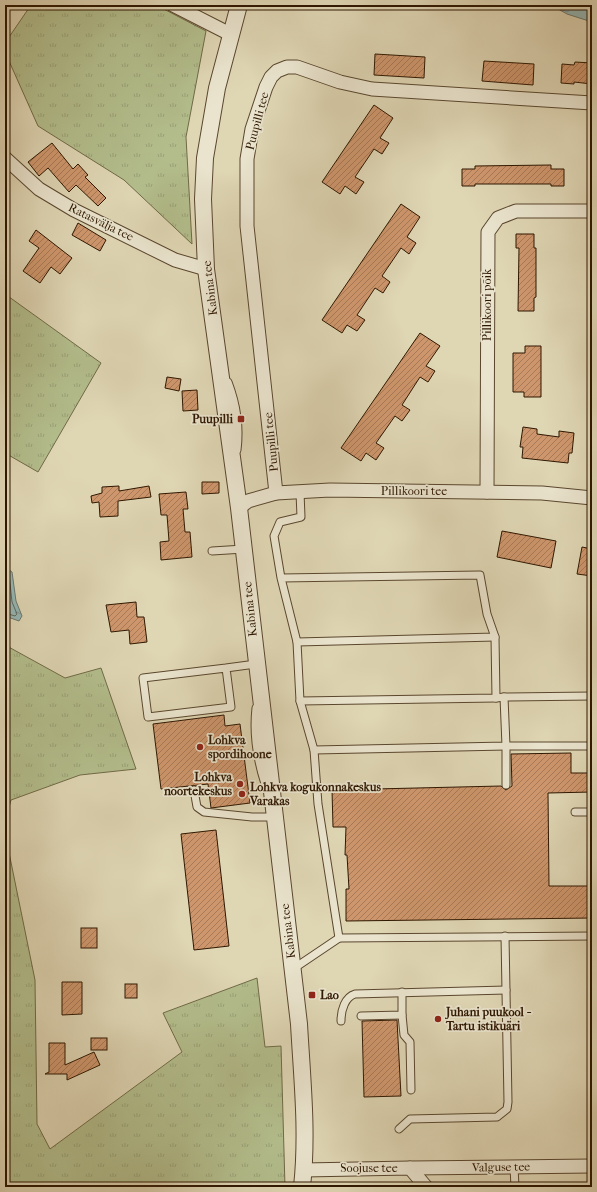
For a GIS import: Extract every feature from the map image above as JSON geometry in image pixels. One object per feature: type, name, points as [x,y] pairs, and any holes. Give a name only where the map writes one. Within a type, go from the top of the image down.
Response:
[{"type":"street","points":[[173,5],[230,34]]},
{"type":"street","name":"Kabina tee","points":[[239,5],[230,34],[210,121],[204,158],[203,199],[206,269],[239,508],[256,664],[293,970],[303,1090],[304,1170],[302,1187]]},
{"type":"street","name":"Puupilli tee","points":[[276,493],[250,263],[245,195],[247,159],[252,129],[271,76],[277,71],[287,67],[297,67],[340,82],[372,89],[592,103]]},
{"type":"street","name":"Ratasvälja tee","points":[[5,158],[39,189],[74,210],[175,260],[206,269]]},
{"type":"street","name":"Pillikoori põik","points":[[487,492],[488,232],[498,218],[516,211],[592,211]]},
{"type":"street","name":"Pillikoori tee","points":[[239,508],[248,500],[276,493],[330,490],[542,493],[592,498]]},
{"type":"street","name":"Valguse tee","points":[[410,1168],[592,1166]]},
{"type":"street","name":"Soojuse tee","points":[[304,1170],[410,1168],[426,1187]]},
{"type":"lane","points":[[300,492],[302,517],[280,522],[274,536],[280,578],[297,642],[300,701],[314,750],[318,804],[339,938]]},
{"type":"lane","points":[[212,551],[244,549]]},
{"type":"lane","points":[[280,578],[480,575],[487,614],[495,637],[496,698]]},
{"type":"lane","points":[[297,642],[495,637]]},
{"type":"lane","points":[[226,668],[231,707],[148,716],[143,678],[256,664]]},
{"type":"lane","points":[[300,701],[592,696]]},
{"type":"lane","points":[[504,697],[506,784]]},
{"type":"lane","points":[[314,750],[506,746],[592,746]]},
{"type":"lane","points":[[194,790],[197,807],[204,812],[252,818],[274,816]]},
{"type":"lane","points":[[575,812],[592,812]]},
{"type":"lane","points":[[399,1129],[410,1119],[497,1117],[507,1109],[505,936]]},
{"type":"lane","points":[[293,970],[339,938],[592,936]]},
{"type":"lane","points":[[341,1021],[344,1007],[350,996],[360,993],[506,990]]},
{"type":"lane","points":[[402,992],[404,1035],[410,1042],[412,1090]]},
{"type":"lane","points":[[361,1016],[402,1015]]},
{"type":"lane","points":[[514,1167],[514,1187]]},
{"type":"green space","points":[[31,5],[156,5],[206,31],[186,137],[192,244],[124,180],[38,126],[5,52],[5,43]]},
{"type":"green space","points":[[5,294],[101,363],[38,472],[5,453]]},
{"type":"green space","points":[[5,645],[65,678],[101,668],[136,769],[80,775],[11,800],[5,822]]},
{"type":"green space","points":[[5,833],[35,980],[37,1124],[50,1149],[182,1052],[163,1013],[257,978],[265,1047],[281,1046],[285,1187],[5,1187]]},
{"type":"water","points":[[551,5],[592,5],[592,22],[567,14]]},
{"type":"water","points":[[5,567],[12,572],[16,601],[22,616],[19,621],[5,616]]},
{"type":"building","points":[[375,54],[425,57],[424,78],[374,75]]},
{"type":"building","points":[[484,61],[534,64],[533,85],[482,81]]},
{"type":"building","points":[[575,62],[592,63],[592,84],[574,82],[574,84],[561,83],[562,64],[574,65]]},
{"type":"building","points":[[374,105],[393,118],[380,138],[389,143],[382,154],[374,149],[355,177],[364,182],[356,194],[345,186],[340,194],[322,182]]},
{"type":"building","points":[[52,143],[73,169],[78,164],[88,175],[85,177],[106,198],[98,206],[76,185],[69,192],[48,168],[39,176],[28,162]]},
{"type":"building","points":[[551,165],[551,169],[564,169],[564,186],[551,186],[551,184],[475,184],[475,186],[462,186],[462,169],[475,169],[475,166]]},
{"type":"building","points":[[401,204],[420,217],[407,237],[416,243],[409,254],[401,248],[382,276],[390,282],[383,293],[375,288],[357,315],[365,320],[357,331],[347,325],[342,333],[322,320]]},
{"type":"building","points":[[78,223],[106,240],[100,251],[72,235]]},
{"type":"building","points":[[36,230],[72,258],[60,274],[51,267],[40,283],[23,271],[39,248],[29,241]]},
{"type":"building","points":[[516,234],[534,234],[534,248],[536,248],[536,297],[534,298],[534,311],[518,311],[519,248],[516,248]]},
{"type":"building","points":[[420,333],[440,346],[426,366],[435,371],[428,382],[420,377],[402,405],[410,410],[402,421],[395,416],[376,443],[384,448],[376,460],[366,453],[361,461],[341,448]]},
{"type":"building","points":[[525,346],[541,346],[541,397],[524,397],[524,392],[513,392],[513,353],[525,353]]},
{"type":"building","points":[[167,377],[181,379],[179,391],[165,388]]},
{"type":"building","points":[[197,390],[198,410],[183,411],[182,391]]},
{"type":"building","points":[[523,427],[537,429],[537,434],[559,437],[559,431],[574,433],[572,453],[569,453],[568,463],[522,458],[523,447],[520,447]]},
{"type":"building","points":[[202,482],[219,482],[219,493],[202,494]]},
{"type":"building","points":[[119,486],[119,491],[149,486],[151,497],[118,501],[118,516],[100,517],[99,502],[92,503],[91,496],[102,493],[102,487]]},
{"type":"building","points":[[186,492],[188,509],[183,509],[185,532],[190,532],[192,557],[161,560],[160,542],[169,541],[167,515],[161,515],[159,494]]},
{"type":"building","points":[[502,531],[556,541],[551,568],[497,557]]},
{"type":"building","points":[[582,547],[592,549],[592,576],[577,574]]},
{"type":"building","points":[[136,602],[137,617],[144,617],[147,642],[130,644],[129,630],[111,632],[106,605]]},
{"type":"building","name":"Lohkva spordihoone","points":[[224,715],[225,726],[240,724],[250,803],[211,808],[208,784],[161,789],[153,724]]},
{"type":"building","points":[[571,753],[571,773],[592,773],[592,792],[548,793],[549,886],[592,886],[592,918],[346,921],[346,889],[349,889],[347,855],[345,855],[346,827],[333,827],[332,790],[501,786],[506,790],[512,786],[511,754]]},
{"type":"building","points":[[216,830],[229,946],[194,950],[181,834]]},
{"type":"building","points":[[81,928],[97,928],[97,948],[81,948]]},
{"type":"building","points":[[62,982],[82,982],[82,1014],[62,1015]]},
{"type":"building","points":[[125,984],[137,984],[137,998],[125,998]]},
{"type":"building","points":[[397,1020],[401,1096],[364,1097],[362,1021]]},
{"type":"building","points":[[91,1038],[107,1038],[107,1050],[91,1050]]},
{"type":"building","points":[[49,1043],[65,1043],[65,1065],[94,1052],[100,1065],[67,1080],[67,1074],[45,1074],[49,1072]]},
{"type":"place","name":"Puupilli","points":[[241,419]]},
{"type":"place","name":"Lohkva spordihoone","points":[[200,747]]},
{"type":"place","name":"Lohkva noortekeskus","points":[[240,784]]},
{"type":"place","name":"Lohkva kogukonnakeskus Varakas","points":[[242,794]]},
{"type":"place","name":"Lao","points":[[312,995]]},
{"type":"place","name":"Juhani puukool - Tartu istikuäri","points":[[438,1019]]}]
